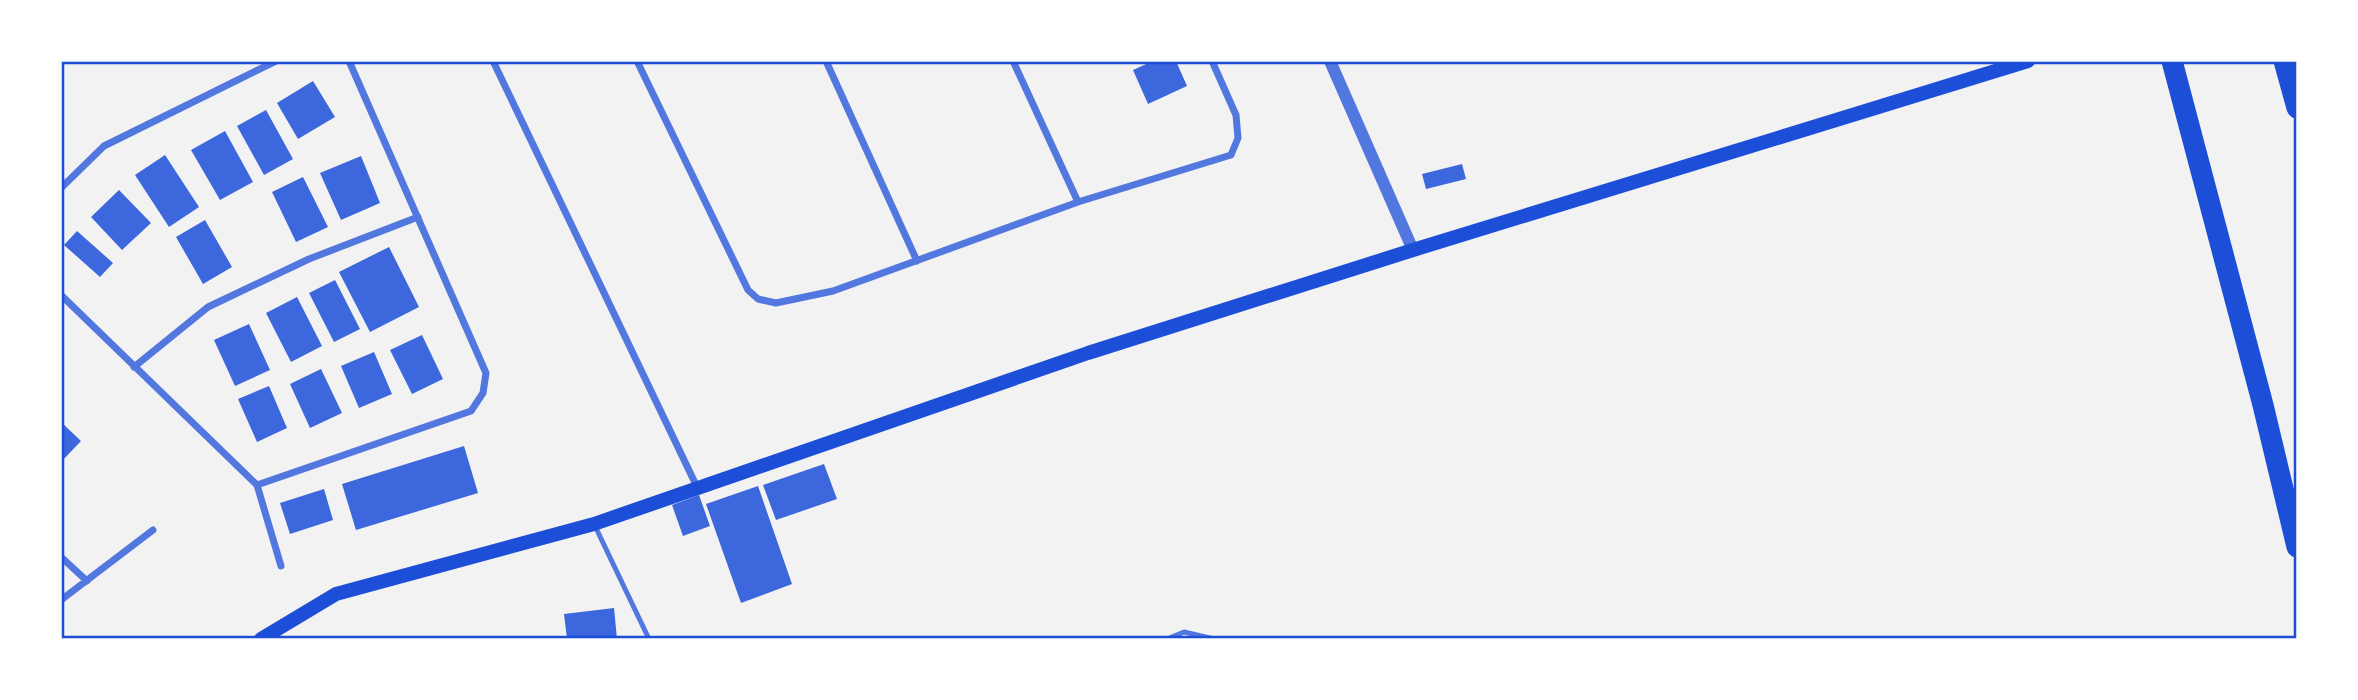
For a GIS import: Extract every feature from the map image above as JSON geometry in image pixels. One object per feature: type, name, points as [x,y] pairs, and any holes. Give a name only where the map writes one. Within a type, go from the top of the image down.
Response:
[{"type":"highway","points":[[2172,61],[2263,405],[2297,547]]},
{"type":"highway","points":[[2284,61],[2297,108]]},
{"type":"main road","points":[[261,639],[336,594],[594,524],[1088,353],[2028,61]]},
{"type":"street","points":[[61,188],[104,146],[276,61]]},
{"type":"street","points":[[257,485],[471,411],[483,393],[486,373],[349,61]]},
{"type":"street","points":[[493,61],[697,487]]},
{"type":"street","points":[[637,61],[748,290],[758,299],[776,303],[833,292],[1078,202],[1231,155],[1238,138],[1236,114],[1212,61]]},
{"type":"street","points":[[826,61],[917,261]]},
{"type":"street","points":[[1013,61],[1078,202]]},
{"type":"street","points":[[1330,61],[1413,250]]},
{"type":"street","points":[[134,367],[208,307],[309,259],[418,216]]},
{"type":"street","points":[[61,295],[257,485],[281,566]]},
{"type":"street","points":[[61,600],[153,530]]},
{"type":"street","points":[[61,557],[87,580]]},
{"type":"lane","points":[[594,524],[649,639]]},
{"type":"lane","points":[[1167,639],[1184,632],[1214,639]]},
{"type":"building","points":[[1153,61],[1176,61],[1187,86],[1148,104],[1133,70]]},
{"type":"building","points":[[313,81],[335,117],[298,139],[277,103]]},
{"type":"building","points":[[266,110],[293,159],[264,175],[237,126]]},
{"type":"building","points":[[225,131],[253,182],[220,200],[191,150]]},
{"type":"building","points":[[165,155],[199,207],[169,227],[135,175]]},
{"type":"building","points":[[361,156],[380,203],[341,220],[320,173]]},
{"type":"building","points":[[1462,164],[1466,179],[1426,189],[1422,174]]},
{"type":"building","points":[[303,177],[328,227],[296,242],[272,192]]},
{"type":"building","points":[[119,190],[151,223],[122,250],[91,217]]},
{"type":"building","points":[[205,220],[232,267],[203,284],[176,237]]},
{"type":"building","points":[[77,231],[113,263],[100,277],[64,245]]},
{"type":"building","points":[[389,247],[419,307],[370,332],[339,272]]},
{"type":"building","points":[[335,280],[360,329],[334,342],[309,293]]},
{"type":"building","points":[[297,297],[322,346],[291,362],[266,313]]},
{"type":"building","points":[[249,324],[270,370],[235,386],[214,340]]},
{"type":"building","points":[[422,335],[443,379],[412,394],[390,350]]},
{"type":"building","points":[[374,352],[392,394],[359,408],[341,366]]},
{"type":"building","points":[[321,369],[342,413],[310,428],[290,384]]},
{"type":"building","points":[[269,386],[287,428],[257,442],[238,399]]},
{"type":"building","points":[[61,422],[81,441],[61,462]]},
{"type":"building","points":[[464,446],[478,493],[356,530],[342,484]]},
{"type":"building","points":[[824,464],[837,499],[776,520],[763,485]]},
{"type":"building","points":[[758,486],[792,584],[741,603],[706,504]]},
{"type":"building","points":[[324,489],[333,520],[290,534],[280,503]]},
{"type":"building","points":[[699,495],[710,526],[683,536],[672,505]]},
{"type":"building","points":[[614,608],[617,639],[567,639],[564,614]]}]
